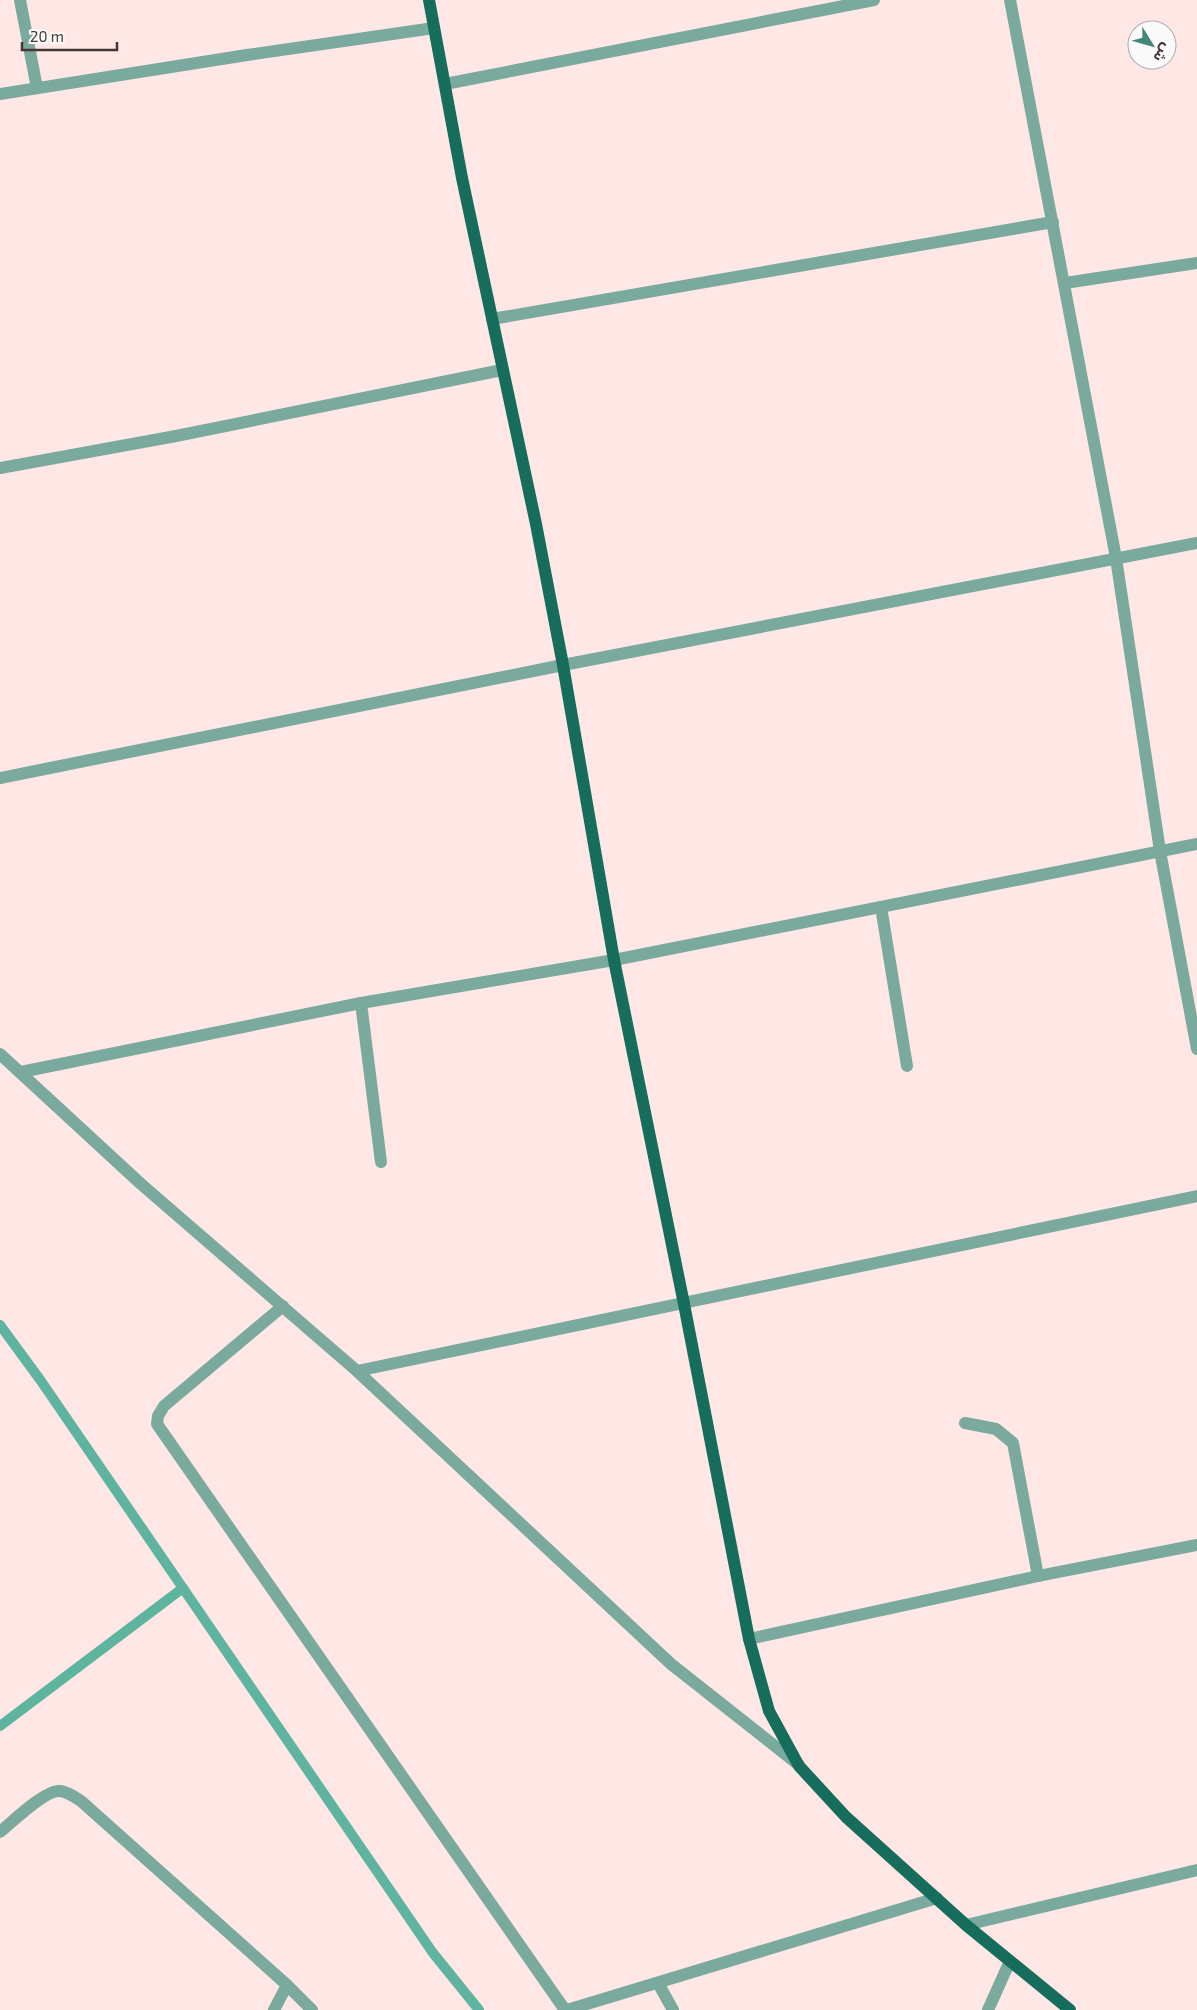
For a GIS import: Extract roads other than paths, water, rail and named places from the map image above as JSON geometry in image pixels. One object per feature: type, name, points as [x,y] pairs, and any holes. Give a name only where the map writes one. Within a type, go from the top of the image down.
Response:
[{"type":"main road","points":[[429,0],[462,178],[536,524],[563,665],[614,960],[684,1304],[749,1639],[769,1711],[799,1766],[846,1817],[966,1925],[1070,2010]]},
{"type":"street","points":[[20,0],[36,88]]},
{"type":"street","points":[[445,84],[874,0]]},
{"type":"street","points":[[1010,0],[1116,558],[1160,851],[1197,1049]]},
{"type":"street","points":[[0,94],[434,28]]},
{"type":"street","points":[[492,319],[1053,222]]},
{"type":"street","points":[[1065,283],[1197,263]]},
{"type":"street","points":[[0,468],[176,436],[502,370]]},
{"type":"street","points":[[0,778],[563,665],[1197,543]]},
{"type":"street","points":[[21,1072],[362,1003],[614,960],[1197,844]]},
{"type":"street","points":[[881,907],[907,1066]]},
{"type":"street","points":[[362,1003],[381,1162]]},
{"type":"street","points":[[0,1054],[141,1184],[357,1371],[671,1664],[799,1766]]},
{"type":"street","points":[[357,1371],[1197,1196]]},
{"type":"street","points":[[283,1306],[164,1406],[158,1416],[158,1424],[566,2010],[936,1898]]},
{"type":"street","points":[[965,1423],[996,1430],[1012,1443],[1038,1576]]},
{"type":"street","points":[[749,1639],[1038,1576],[1197,1545]]},
{"type":"street","points":[[0,1832],[48,1794],[59,1791],[70,1794],[81,1801],[287,1985],[312,2010]]},
{"type":"street","points":[[966,1925],[1197,1870]]},
{"type":"street","points":[[988,2010],[1010,1961]]},
{"type":"street","points":[[658,1983],[673,2010]]},
{"type":"street","points":[[274,2010],[287,1985]]},
{"type":"waterway","points":[[0,1325],[41,1381],[433,1953],[479,2010]]},
{"type":"waterway","points":[[0,1726],[183,1588]]}]
